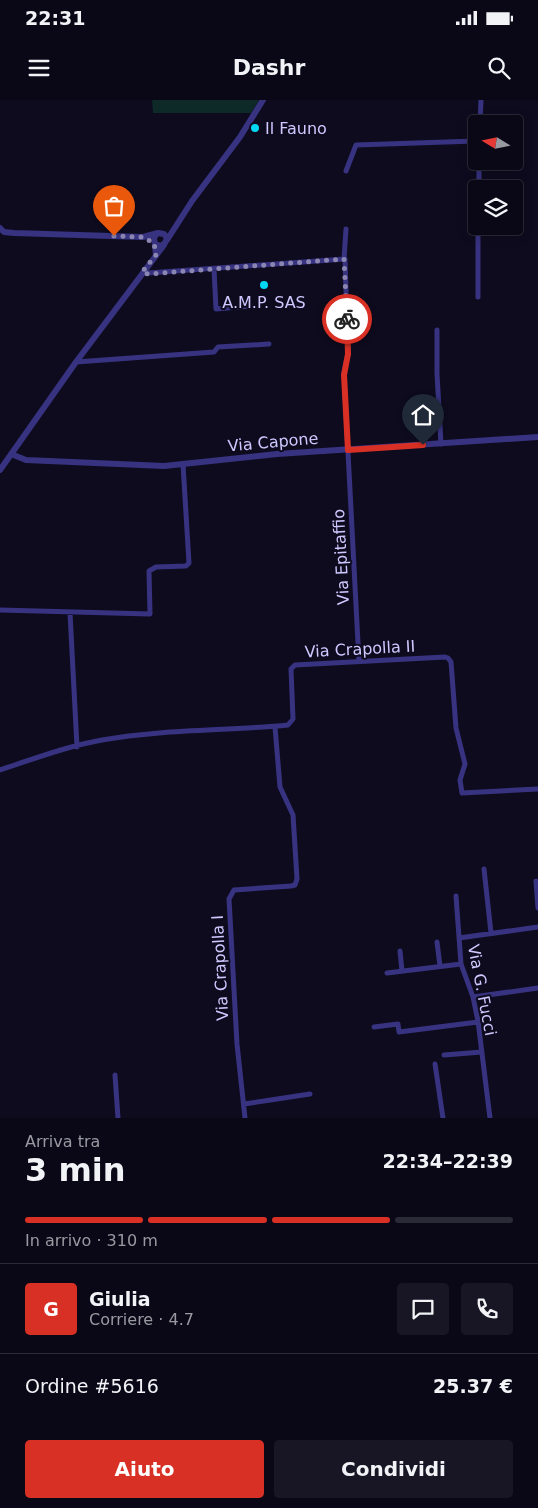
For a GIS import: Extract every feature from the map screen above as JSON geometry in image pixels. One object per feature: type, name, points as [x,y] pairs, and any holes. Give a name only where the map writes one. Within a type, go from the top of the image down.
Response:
[{"type":"street","points":[[0,470],[76,362],[166,242],[172,229],[232,148],[263,100]]},
{"type":"street","points":[[480,115],[481,100]]},
{"type":"street","points":[[346,171],[356,145],[468,141]]},
{"type":"street","points":[[0,228],[4,232],[14,233],[142,237],[172,229]]},
{"type":"street","name":"Via Epitaffio","points":[[346,229],[344,259],[348,354],[344,375],[359,662]]},
{"type":"street","points":[[160,233],[165,235],[166,242]]},
{"type":"street","points":[[156,255],[154,237],[160,233]]},
{"type":"street","points":[[478,235],[478,297]]},
{"type":"street","points":[[142,237],[159,246],[166,242]]},
{"type":"street","points":[[142,272],[148,274],[344,259]]},
{"type":"street","points":[[214,269],[216,309],[251,306]]},
{"type":"street","points":[[437,330],[436,374],[441,444]]},
{"type":"street","points":[[76,362],[214,352],[218,347],[269,344]]},
{"type":"street","name":"Via Capone","points":[[11,454],[20,459],[157,466],[247,457],[538,437]]},
{"type":"street","points":[[0,610],[147,616],[151,611],[149,571],[156,567],[188,565],[183,464]]},
{"type":"street","points":[[70,613],[77,747]]},
{"type":"street","name":"Via Crapolla II","points":[[0,770],[109,739],[288,725],[293,719],[292,666],[448,658],[451,662],[456,728],[465,764],[460,780],[462,793],[538,789]]},
{"type":"street","name":"Via Crapolla I","points":[[245,1118],[237,1044],[229,899],[234,890],[291,886],[295,885],[297,879],[293,815],[279,783],[275,726]]},
{"type":"street","points":[[484,870],[491,933]]},
{"type":"street","points":[[536,881],[538,908]]},
{"type":"street","name":"Via G. Fucci","points":[[456,896],[461,964],[473,997],[478,1022],[490,1118]]},
{"type":"street","points":[[459,938],[538,927]]},
{"type":"street","points":[[437,942],[440,966]]},
{"type":"street","points":[[400,951],[402,971]]},
{"type":"street","points":[[387,972],[461,964]]},
{"type":"street","points":[[473,997],[538,988]]},
{"type":"street","points":[[374,1027],[398,1024],[399,1032],[478,1022]]},
{"type":"street","points":[[444,1055],[482,1052]]},
{"type":"street","points":[[435,1064],[443,1118]]},
{"type":"street","points":[[115,1075],[118,1118]]},
{"type":"street","points":[[244,1104],[310,1094]]},
{"type":"green space","points":[[152,100],[259,100],[251,113],[153,113]]},
{"type":"building","points":[[102,202],[112,202],[112,222],[101,222]]},
{"type":"way so far","points":[[114,236],[142,237],[155,244],[156,255],[142,272],[148,274],[342,258],[345,260],[347,319]]},
{"type":"place","name":"Il Fauno","points":[[255,128]]},
{"type":"place","name":"A.M.P. SAS","points":[[264,285]]},
{"type":"route","points":[[347,319],[348,354],[344,375],[348,450],[423,445]]}]
